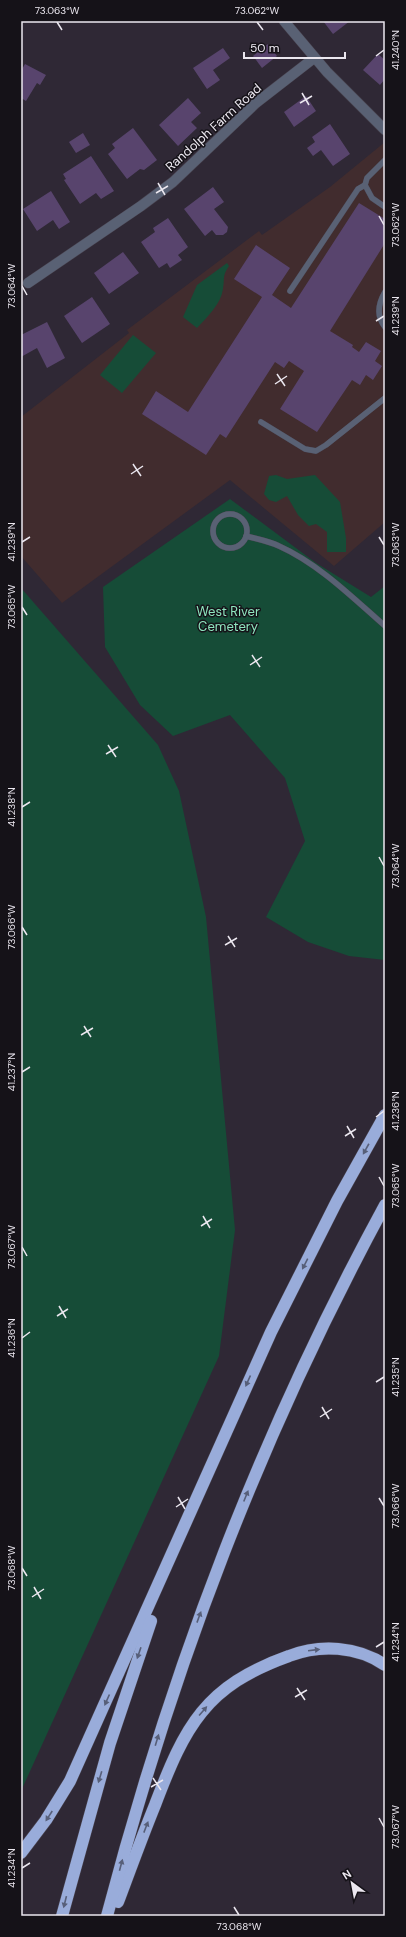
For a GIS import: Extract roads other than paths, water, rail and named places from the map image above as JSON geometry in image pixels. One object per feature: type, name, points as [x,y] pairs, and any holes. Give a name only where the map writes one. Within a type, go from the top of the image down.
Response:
[{"type":"highway","points":[[21,1853],[46,1820],[70,1781],[271,1332],[337,1201],[385,1115]]},
{"type":"highway","points":[[107,1916],[162,1726],[215,1571],[253,1478],[294,1386],[338,1295],[385,1205]]},
{"type":"highway","points":[[62,1916],[84,1830],[114,1730],[140,1650],[192,1511]]},
{"type":"highway","points":[[112,1916],[178,1747],[195,1719],[216,1697],[239,1680],[266,1665],[294,1654],[308,1651],[336,1649],[351,1651],[364,1654],[385,1665]]},
{"type":"street","points":[[284,21],[314,58],[385,130]]},
{"type":"street","name":"Randolph Farm Road","points":[[28,282],[141,206],[173,182],[256,103],[314,58]]},
{"type":"lane","points":[[385,160],[367,178],[365,185],[372,198],[385,207]]},
{"type":"lane","points":[[290,291],[358,189],[365,185]]},
{"type":"lane","points":[[385,292],[381,299],[378,313],[379,319],[385,327]]},
{"type":"lane","points":[[261,422],[305,449],[316,451],[326,445],[385,398]]},
{"type":"lane","points":[[233,515],[243,520],[246,525],[246,536],[240,545],[229,548],[219,544],[213,530],[218,520],[222,516],[233,515]]},
{"type":"lane","points":[[246,536],[279,546],[303,560],[320,572],[385,626]]},
{"type":"park label","name":"West River Cemetery","points":[[228,618]]}]
